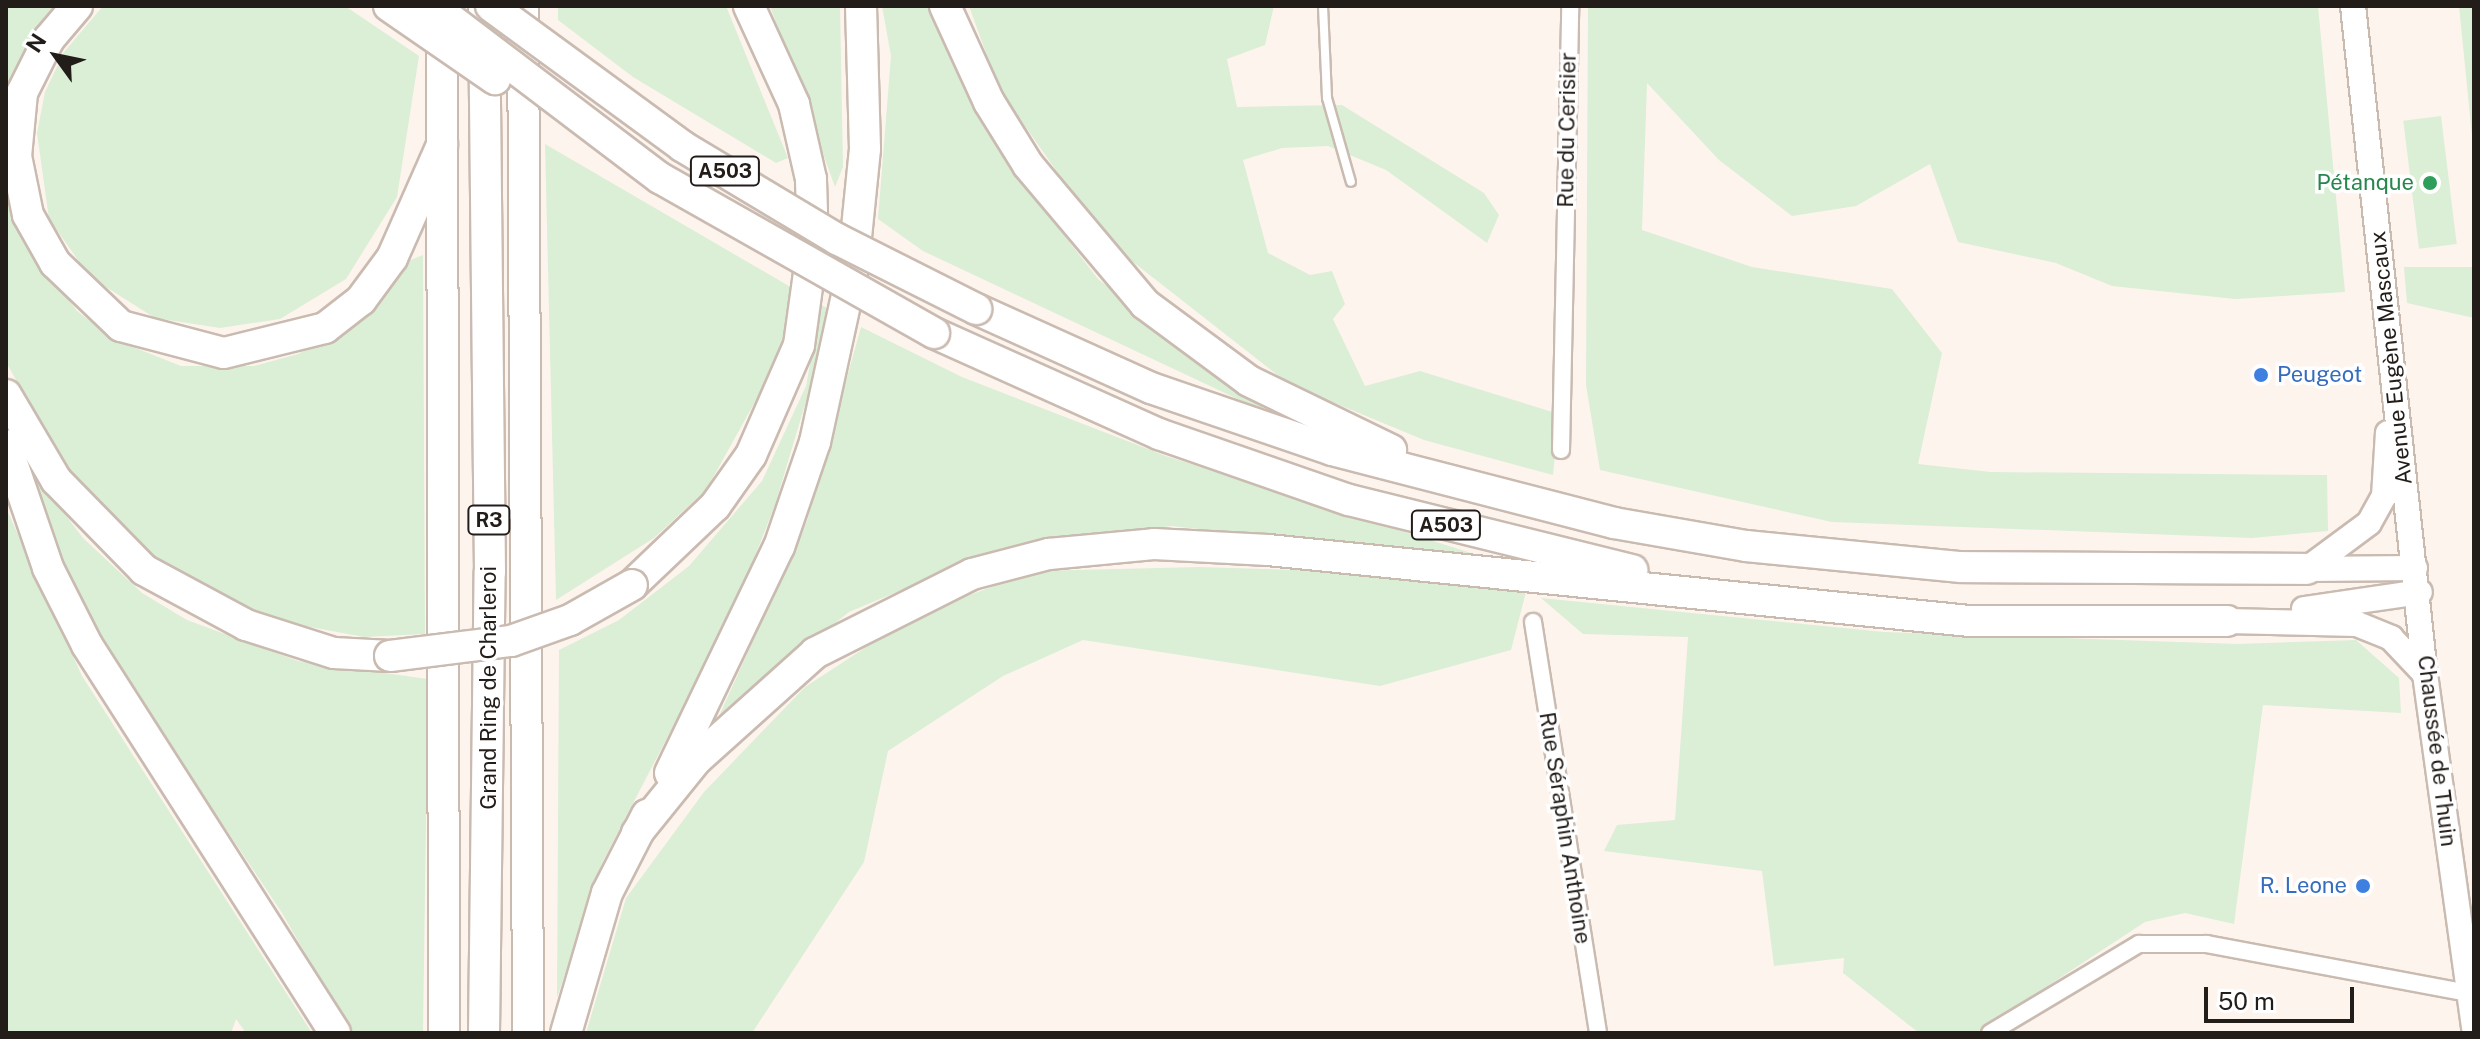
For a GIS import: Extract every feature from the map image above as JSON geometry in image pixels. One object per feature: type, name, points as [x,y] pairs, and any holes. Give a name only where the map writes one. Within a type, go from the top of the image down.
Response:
[{"type":"highway","points":[[77,6],[49,39],[22,93],[16,156],[28,215],[55,263],[121,326],[224,353],[325,328],[361,300],[392,258],[445,140]]},
{"type":"highway","points":[[389,6],[516,93],[548,98]]},
{"type":"highway","name":"A503","points":[[433,6],[548,98],[660,178],[934,333],[1159,434],[1349,500],[1739,596],[1970,621],[2227,621]]},
{"type":"highway","points":[[442,6],[445,140],[444,1033]]},
{"type":"highway","name":"Grand Ring de Charleroi","points":[[484,6],[490,572],[484,1033]]},
{"type":"highway","name":"A503","points":[[491,6],[682,146],[837,239],[976,309],[1151,388],[1425,475],[1614,523],[1746,546],[1961,567],[2307,569]]},
{"type":"highway","name":"Grand Ring de Charleroi","points":[[523,6],[528,1033]]},
{"type":"highway","points":[[6,395],[56,480],[144,570],[246,625],[334,653],[390,656],[511,641],[570,620],[632,585],[715,506],[751,455],[799,345],[813,244],[811,179],[794,104],[749,6]]},
{"type":"highway","points":[[566,1033],[607,893],[738,640],[815,442],[857,223],[865,149],[861,6]]},
{"type":"highway","points":[[945,6],[989,102],[1028,165],[1145,304],[1249,381],[1397,453],[1425,475]]},
{"type":"highway","points":[[6,445],[48,568],[87,645],[335,1033]]},
{"type":"highway","points":[[637,833],[697,759],[815,653],[972,574],[1049,554],[1154,544],[1268,550],[1739,596]]},
{"type":"main road","name":"Avenue Eugène Mascaux","points":[[2353,6],[2415,568]]},
{"type":"main road","points":[[2307,569],[2369,523],[2384,496],[2392,371]]},
{"type":"main road","name":"A503","points":[[2307,569],[2415,568]]},
{"type":"main road","name":"Chaussée de Thuin","points":[[2415,568],[2420,592],[2425,674],[2474,1029]]},
{"type":"main road","name":"A503","points":[[2227,621],[2420,592]]},
{"type":"main road","points":[[2227,621],[2357,624],[2391,638],[2425,674]]},
{"type":"street","name":"Rue du Cerisier","points":[[1561,450],[1570,6]]},
{"type":"street","name":"Rue Séraphin Anthoine","points":[[1533,622],[1598,1033]]},
{"type":"street","points":[[1990,1033],[2139,944],[2207,944],[2470,993]]},
{"type":"lane","points":[[1323,6],[1327,98],[1351,182]]},
{"type":"green space","points":[[6,6],[57,6],[29,47],[6,121]]},
{"type":"green space","points":[[103,6],[345,6],[419,56],[397,197],[346,279],[280,319],[220,328],[155,318],[90,277],[49,219],[37,133],[45,92],[64,52]]},
{"type":"green space","points":[[558,6],[726,6],[788,158],[776,163],[633,77],[558,20]]},
{"type":"green space","points":[[770,6],[840,6],[843,167],[835,187]]},
{"type":"green space","points":[[882,6],[934,6],[1001,154],[1098,279],[1206,366],[1265,403],[1261,410],[923,251],[878,219],[891,56]]},
{"type":"green space","points":[[969,6],[1274,6],[1265,45],[1227,59],[1237,107],[1342,105],[1484,193],[1499,215],[1487,243],[1386,170],[1328,146],[1282,148],[1243,160],[1268,253],[1310,275],[1332,271],[1345,304],[1333,319],[1365,386],[1420,371],[1559,414],[1553,475],[1424,440],[1289,384],[1105,240],[999,89]]},
{"type":"green space","points":[[1588,6],[2318,6],[2345,292],[2235,299],[2112,286],[2056,263],[1958,242],[1930,164],[1856,206],[1792,216],[1719,160],[1647,83],[1642,230],[1752,267],[1892,289],[1942,353],[1918,464],[1991,472],[2327,475],[2328,531],[2252,538],[1832,522],[1600,470],[1586,385]]},
{"type":"green space","points":[[2459,6],[2474,6],[2474,156]]},
{"type":"green space","name":"Pétanque","points":[[2441,116],[2457,244],[2419,249],[2403,121]]},
{"type":"green space","points":[[545,144],[794,289],[777,362],[706,490],[654,538],[556,600]]},
{"type":"green space","points":[[6,175],[31,248],[77,311],[113,339],[181,366],[254,366],[298,354],[330,338],[403,263],[423,255],[425,634],[364,637],[262,618],[168,572],[98,506],[66,469],[6,362]]},
{"type":"green space","points":[[2404,267],[2474,267],[2474,318],[2407,303]]},
{"type":"green space","points":[[821,305],[833,311],[775,505],[735,607],[601,865],[557,998],[559,650],[619,620],[689,566],[762,481],[806,386]]},
{"type":"green space","points":[[861,327],[962,377],[1166,456],[1493,560],[1171,526],[999,549],[849,612],[719,716],[807,521]]},
{"type":"green space","points":[[31,470],[83,538],[142,593],[187,620],[298,661],[428,679],[423,1033],[351,1033],[282,913],[97,636],[57,557],[25,472]]},
{"type":"green space","points":[[6,508],[82,676],[312,1033],[246,1033],[236,1019],[231,1033],[6,1033]]},
{"type":"green space","points":[[1199,567],[1361,572],[1526,592],[1511,650],[1380,686],[1083,640],[1003,676],[888,751],[864,862],[752,1033],[586,1033],[626,898],[704,792],[805,687],[917,614],[1036,571]]},
{"type":"green space","points":[[1541,598],[1884,632],[2238,644],[2356,640],[2399,678],[2401,713],[2263,705],[2234,924],[2185,913],[2145,922],[1976,1033],[1919,1033],[1843,973],[1844,958],[1774,966],[1762,871],[1604,851],[1617,825],[1675,820],[1688,637],[1583,634]]},
{"type":"place","name":"Pétanque","points":[[2430,183]]},
{"type":"place","name":"Peugeot","points":[[2261,375]]},
{"type":"place","name":"R. Leone","points":[[2363,886]]}]
